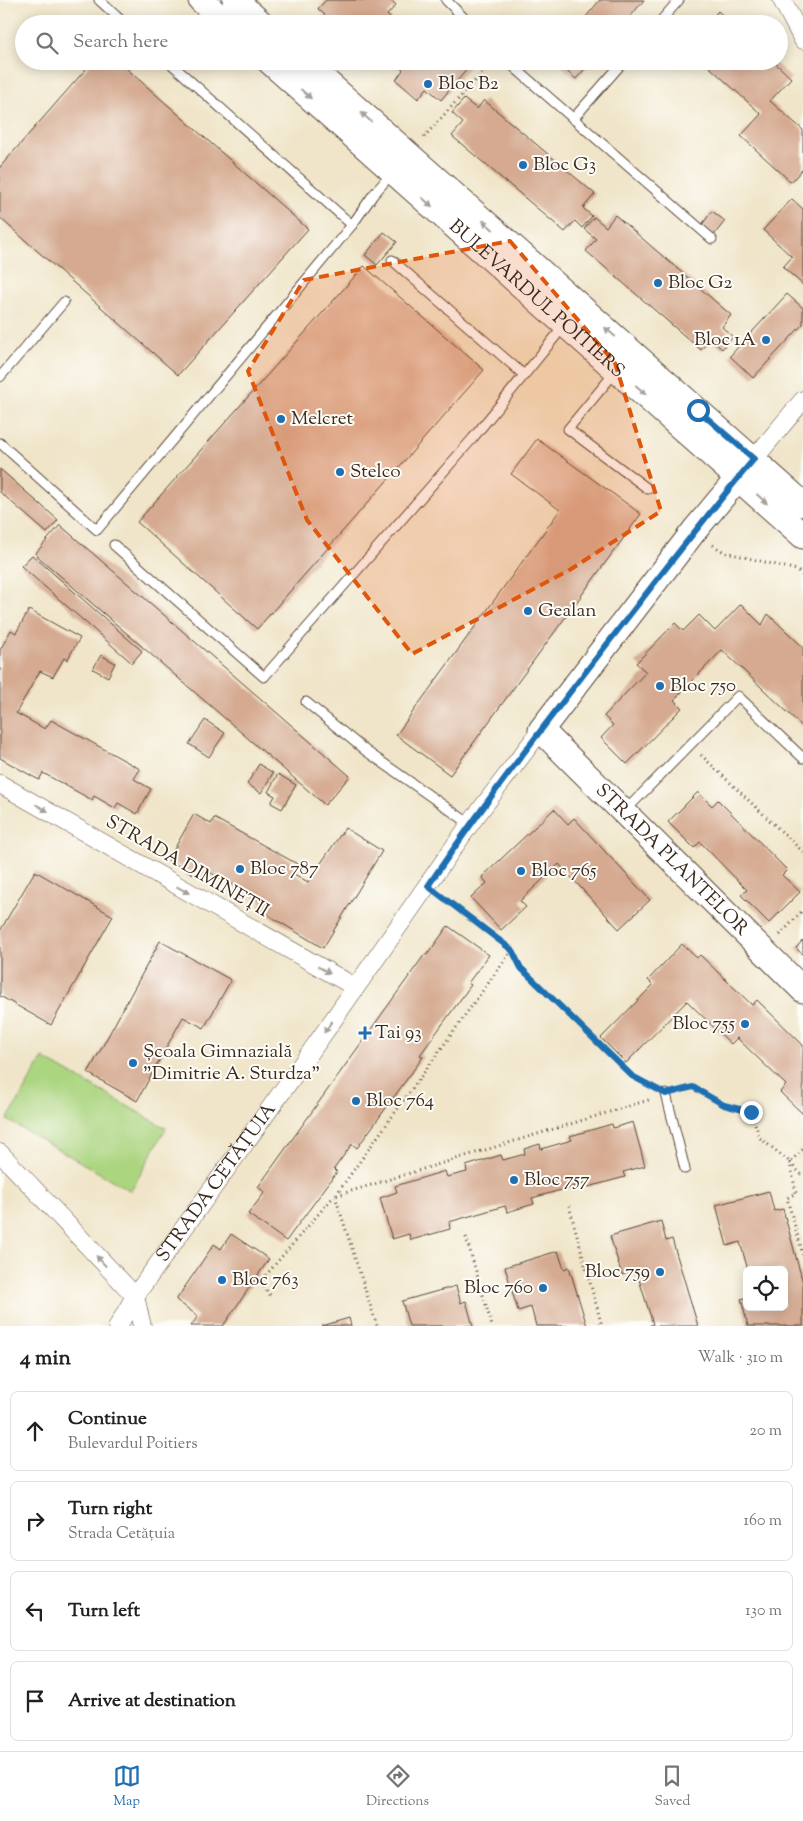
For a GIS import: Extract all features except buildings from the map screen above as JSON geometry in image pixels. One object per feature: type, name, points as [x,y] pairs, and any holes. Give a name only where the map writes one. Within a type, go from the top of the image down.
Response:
[{"type":"main road","points":[[201,0],[217,15]]},
{"type":"main road","points":[[235,0],[252,15]]},
{"type":"main road","name":"BULEVARDUL POITIERS","points":[[281,70],[400,163],[746,468],[803,536]]},
{"type":"main road","name":"BULEVARDUL POITIERS","points":[[312,70],[400,163]]},
{"type":"main road","name":"BULEVARDUL POITIERS","points":[[746,468],[803,504]]},
{"type":"main road","name":"STRADA CETĂȚUIA","points":[[541,730],[694,531],[746,468]]},
{"type":"main road","name":"STRADA PLANTELOR","points":[[541,730],[803,990]]},
{"type":"street","points":[[782,0],[803,40]]},
{"type":"street","name":"STRADA CETĂȚUIA","points":[[746,468],[803,400]]},
{"type":"street","name":"STRADA CETĂȚUIA","points":[[118,1326],[135,1296],[312,1050],[470,824],[541,730]]},
{"type":"street","name":"STRADA DIMINEȚII","points":[[0,784],[355,987]]},
{"type":"street","points":[[0,1153],[135,1296],[142,1326]]},
{"type":"lane","points":[[99,0],[115,15]]},
{"type":"lane","points":[[446,0],[461,15]]},
{"type":"lane","points":[[666,15],[679,0]]},
{"type":"lane","points":[[178,70],[352,225]]},
{"type":"lane","points":[[517,70],[712,239]]},
{"type":"lane","points":[[573,119],[616,70]]},
{"type":"lane","points":[[0,443],[97,530],[352,225],[372,195],[400,163]]},
{"type":"lane","points":[[392,260],[524,375]]},
{"type":"lane","points":[[0,377],[64,302]]},
{"type":"lane","points":[[114,545],[264,677],[473,438],[574,316]]},
{"type":"lane","points":[[625,361],[568,429],[648,489]]},
{"type":"lane","points":[[623,813],[738,696],[803,758]]},
{"type":"lane","points":[[306,702],[366,752],[470,824]]},
{"type":"lane","points":[[666,1094],[685,1169]]},
{"type":"path","points":[[400,163],[484,70]]},
{"type":"path","points":[[694,531],[724,552],[797,570],[803,576]]},
{"type":"path","points":[[689,744],[803,852]]},
{"type":"path","points":[[428,886],[512,950],[521,968],[632,1076],[666,1094]]},
{"type":"path","points":[[764,952],[803,910]]},
{"type":"path","points":[[270,1295],[260,1282],[335,1196],[512,950]]},
{"type":"path","points":[[335,1196],[693,1087],[724,1105],[751,1112],[760,1138],[790,1162],[803,1176]]},
{"type":"path","points":[[790,1162],[803,1149]]},
{"type":"path","points":[[790,1162],[796,1193],[787,1198],[803,1255]]},
{"type":"path","points":[[335,1196],[377,1326]]},
{"type":"path","points":[[570,1206],[602,1326]]},
{"type":"path","points":[[466,1237],[492,1326]]},
{"type":"highlighted area","points":[[510,241],[615,363],[661,511],[571,569],[412,654],[307,520],[248,371],[304,280]]},
{"type":"green space","points":[[43,1058],[166,1128],[131,1191],[7,1120]]},
{"type":"place","name":"Bloc B2","points":[[428,84]]},
{"type":"place","name":"Bloc G3","points":[[523,165]]},
{"type":"place","name":"Bloc G2","points":[[658,283]]},
{"type":"place","name":"Bloc 1A","points":[[766,340]]},
{"type":"place","name":"Melcret","points":[[281,419]]},
{"type":"place","name":"Stelco","points":[[340,472]]},
{"type":"place","name":"Gealan","points":[[528,611]]},
{"type":"place","name":"Bloc 750","points":[[660,686]]},
{"type":"place","name":"Bloc 787","points":[[240,869]]},
{"type":"place","name":"Bloc 765","points":[[521,871]]},
{"type":"place","name":"Bloc 755","points":[[745,1024]]},
{"type":"place","name":"Tai 93","points":[[365,1033]]},
{"type":"place","name":"Școala Gimnazială \"Dimitrie A. Sturdza\"","points":[[133,1063]]},
{"type":"place","name":"Bloc 764","points":[[356,1101]]},
{"type":"place","name":"Bloc 757","points":[[514,1180]]},
{"type":"place","name":"Bloc 759","points":[[660,1272]]},
{"type":"place","name":"Bloc 763","points":[[222,1280]]},
{"type":"place","name":"Bloc 760","points":[[543,1288]]},
{"type":"route","points":[[698,410],[754,459],[694,531],[541,730],[470,824],[428,886],[512,950],[521,968],[632,1076],[666,1094],[693,1087],[724,1105],[751,1112]]}]
